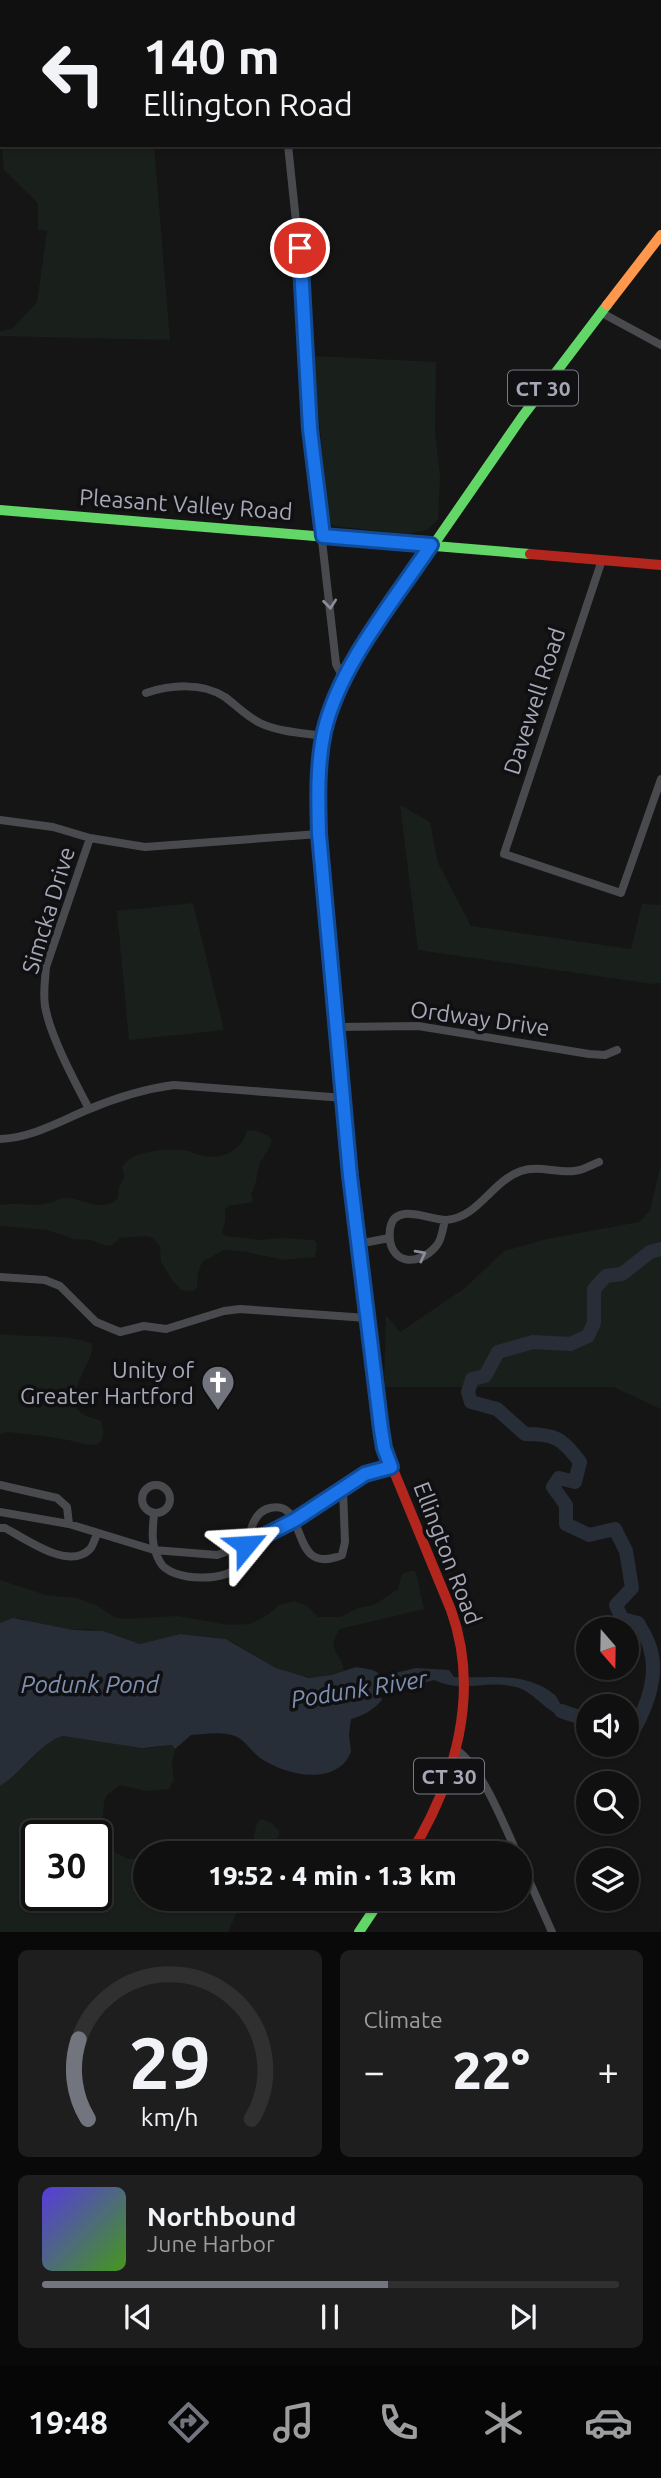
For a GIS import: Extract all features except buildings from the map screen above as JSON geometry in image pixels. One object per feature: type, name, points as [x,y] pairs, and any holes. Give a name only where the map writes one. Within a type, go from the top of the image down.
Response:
[{"type":"main road","name":"Ellington Road","points":[[419,1841],[445,1792],[457,1750],[463,1691],[461,1650],[455,1620],[391,1467],[383,1438],[358,1244],[319,834],[318,786],[324,736],[329,715],[344,679],[431,545],[522,416],[661,235]]},
{"type":"main road","name":"Pleasant Valley Road","points":[[0,510],[661,565]]},
{"type":"main road","points":[[359,1932],[373,1911]]},
{"type":"street","points":[[288,147],[305,308],[311,441],[336,664],[344,679]]},
{"type":"street","points":[[602,313],[661,345]]},
{"type":"street","name":"Davewell Road","points":[[601,560],[504,853],[621,893],[661,779]]},
{"type":"street","points":[[146,693],[175,686],[209,690],[226,698],[248,716],[266,726],[324,736]]},
{"type":"street","points":[[0,820],[53,827],[90,838],[145,847],[319,834]]},
{"type":"street","name":"Simcka Drive","points":[[89,1109],[53,1033],[44,989],[46,967],[90,838]]},
{"type":"street","name":"Ordway Drive","points":[[337,1027],[418,1026],[589,1054],[606,1055],[617,1050]]},
{"type":"street","points":[[0,1139],[37,1132],[89,1109],[150,1088],[174,1085],[344,1098]]},
{"type":"street","points":[[445,1220],[438,1244],[418,1260],[408,1261],[392,1250],[389,1238],[391,1224],[399,1216],[415,1213],[445,1220],[465,1214],[497,1185],[522,1170],[537,1168],[575,1171],[599,1162]]},
{"type":"street","points":[[358,1244],[389,1238]]},
{"type":"street","points":[[0,1277],[45,1280],[60,1286],[96,1322],[111,1330],[127,1332],[144,1326],[166,1329],[224,1311],[240,1309],[368,1318]]},
{"type":"street","points":[[97,1534],[91,1549],[77,1557],[62,1558],[2,1528],[3,1512],[69,1524],[154,1550],[217,1555],[246,1545],[295,1520],[365,1474],[391,1467]]},
{"type":"street","points":[[0,1485],[57,1498],[66,1507],[69,1524]]},
{"type":"street","points":[[154,1515],[152,1539],[163,1568],[174,1574],[199,1578],[232,1573],[242,1563],[253,1524],[260,1513],[269,1507],[289,1512],[310,1554],[320,1560],[330,1560],[342,1555],[345,1542],[343,1490]]},
{"type":"street","points":[[457,1750],[466,1756],[495,1804],[512,1841]]},
{"type":"street","points":[[532,1887],[552,1932]]},
{"type":"shaded area","points":[[2,147],[154,147],[170,340],[0,336],[0,331],[12,329],[37,302],[47,231],[38,230],[38,203],[4,170]]},
{"type":"shaded area","points":[[313,356],[436,362],[435,432],[440,476],[438,519],[427,530],[406,534],[333,526],[329,521]]},
{"type":"shaded area","points":[[400,805],[430,822],[438,863],[471,926],[631,949],[642,904],[661,905],[661,983],[652,984],[418,950]]},
{"type":"shaded area","points":[[193,903],[224,1030],[129,1040],[117,911]]},
{"type":"shaded area","points":[[247,1130],[269,1136],[272,1141],[259,1166],[251,1194],[253,1202],[228,1206],[222,1232],[225,1236],[260,1240],[314,1240],[317,1244],[315,1257],[283,1260],[224,1250],[202,1262],[197,1288],[193,1291],[181,1290],[161,1262],[160,1246],[148,1236],[120,1238],[112,1245],[106,1246],[47,1230],[0,1226],[0,1205],[44,1204],[65,1198],[106,1205],[118,1198],[119,1187],[124,1178],[122,1167],[133,1157],[167,1150],[185,1150],[207,1156],[222,1155],[240,1144]]},
{"type":"shaded area","points":[[661,1164],[661,1409],[613,1387],[384,1387],[386,1315],[400,1332],[465,1288],[504,1251],[547,1239],[639,1222],[650,1210]]},
{"type":"shaded area","points":[[0,1334],[61,1337],[92,1344],[92,1351],[75,1397],[76,1405],[82,1414],[101,1421],[103,1434],[100,1442],[90,1445],[37,1435],[7,1432],[0,1434]]},
{"type":"shaded area","points":[[412,1570],[416,1572],[424,1609],[340,1629],[334,1647],[344,1671],[315,1678],[290,1674],[221,1638],[180,1634],[140,1644],[91,1629],[73,1630],[35,1624],[19,1618],[0,1623],[0,1580],[46,1595],[77,1598],[96,1605],[114,1617],[124,1619],[177,1616],[229,1625],[250,1624],[279,1605],[294,1601],[307,1606],[318,1617],[341,1617],[358,1608],[374,1605],[398,1589],[402,1574]]},
{"type":"shaded area","points":[[63,1736],[152,1748],[172,1745],[175,1749],[172,1764],[174,1780],[169,1789],[146,1791],[120,1785],[107,1795],[103,1820],[21,1820],[21,1911],[112,1911],[112,1848],[114,1852],[128,1859],[133,1858],[133,1911],[238,1911],[228,1932],[0,1932],[0,1786],[46,1745]]},
{"type":"shaded area","points":[[261,1819],[279,1830],[276,1841],[253,1841],[257,1823]]},
{"type":"water","name":"Podunk Pond","points":[[13,1618],[73,1630],[103,1631],[140,1644],[180,1634],[226,1639],[276,1668],[309,1678],[356,1667],[373,1670],[383,1676],[416,1668],[449,1670],[454,1677],[519,1679],[543,1687],[555,1695],[561,1706],[576,1716],[570,1718],[554,1713],[516,1687],[494,1684],[455,1686],[434,1680],[394,1692],[383,1692],[380,1696],[382,1700],[375,1707],[351,1719],[350,1754],[342,1765],[323,1774],[301,1774],[279,1768],[260,1758],[239,1738],[225,1734],[191,1735],[175,1749],[172,1745],[142,1748],[63,1736],[38,1751],[0,1786],[0,1623]]},
{"type":"waterway","name":"Podunk River","points":[[639,1719],[651,1685],[653,1660],[638,1623],[622,1619],[616,1605],[632,1588],[626,1551],[615,1529],[589,1535],[566,1524],[566,1505],[553,1487],[559,1478],[575,1482],[580,1462],[557,1439],[525,1434],[497,1409],[471,1402],[468,1392],[472,1379],[485,1376],[498,1352],[533,1342],[570,1344],[588,1336],[594,1323],[594,1289],[606,1276],[622,1274],[650,1252],[661,1249]]},
{"type":"waterway","name":"Podunk River","points":[[561,1711],[576,1716]]},
{"type":"traffic: fast","points":[[337,698],[367,641],[522,417],[607,305]]},
{"type":"traffic: fast","points":[[0,510],[530,554]]},
{"type":"traffic: fast","points":[[351,1183],[381,1428],[388,1457]]},
{"type":"traffic: fast","points":[[359,1932],[373,1911]]},
{"type":"traffic: slow","points":[[607,305],[661,235]]},
{"type":"traffic: jam","points":[[530,554],[661,565]]},
{"type":"traffic: jam","points":[[337,698],[326,732],[320,766],[318,836],[351,1183]]},
{"type":"traffic: jam","points":[[388,1457],[451,1610],[460,1641],[464,1673],[459,1736],[451,1766],[418,1841]]},
{"type":"place","name":"Unity of Greater Hartford","points":[[218,1412]]},
{"type":"route","points":[[246,1545],[295,1520],[365,1474],[391,1467],[381,1429],[350,1176],[318,798],[324,732],[344,679],[431,545],[323,536],[310,429],[300,248]]}]
